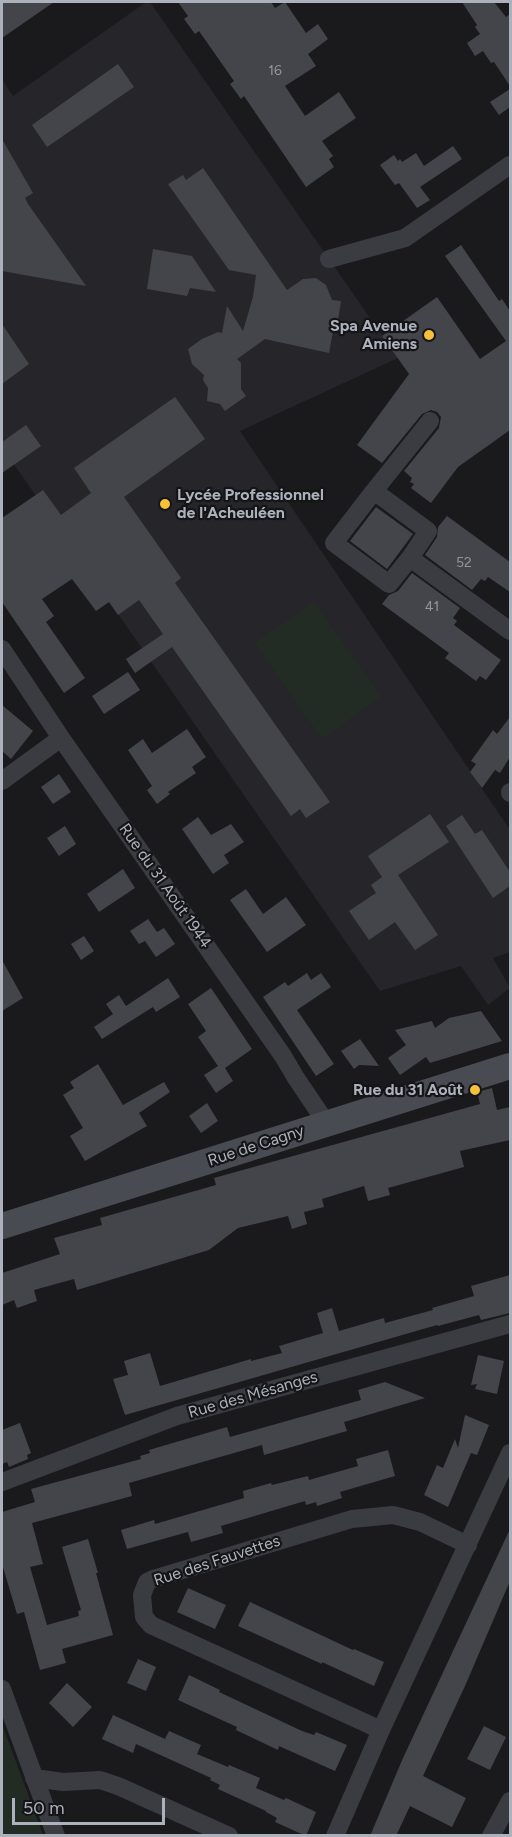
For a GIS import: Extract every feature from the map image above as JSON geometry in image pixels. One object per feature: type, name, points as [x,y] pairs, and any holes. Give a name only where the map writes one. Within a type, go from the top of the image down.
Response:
[{"type":"main road","name":"Rue de Cagny","points":[[2,1226],[510,1066]]},
{"type":"street","points":[[329,259],[405,238],[510,165]]},
{"type":"street","points":[[374,491],[428,531],[389,584],[334,543],[374,491],[430,421]]},
{"type":"street","points":[[410,558],[510,631]]},
{"type":"street","name":"Rue du 31 Août 1944","points":[[2,649],[61,738],[283,1056],[327,1124]]},
{"type":"street","points":[[2,781],[61,738]]},
{"type":"street","name":"Rue des Mésanges","points":[[2,1482],[177,1416],[510,1324]]},
{"type":"street","points":[[335,1836],[381,1730],[510,1453]]},
{"type":"street","name":"Rue des Fauvettes","points":[[381,1730],[151,1625],[144,1617],[142,1595],[147,1582],[352,1519],[393,1515],[420,1522],[468,1545]]},
{"type":"street","points":[[2,1689],[56,1836]]},
{"type":"street","points":[[34,1778],[63,1782],[100,1780],[229,1836]]},
{"type":"street","points":[[491,1836],[510,1801]]},
{"type":"shaded area","name":"Lycée Professionnel de l'Acheuléen","points":[[146,2],[150,2],[398,358],[240,431],[510,830],[510,952],[493,958],[510,988],[488,1005],[461,966],[380,991],[2,447],[2,79],[13,96]]},
{"type":"shaded area","points":[[314,601],[381,697],[322,739],[255,643]]},
{"type":"shaded area","points":[[2,1724],[43,1835],[2,1835]]},
{"type":"building","points":[[2,2],[54,2],[2,38]]},
{"type":"building","points":[[178,2],[271,2],[275,8],[285,2],[306,33],[318,24],[328,39],[308,54],[316,66],[285,86],[305,116],[339,92],[356,118],[322,141],[333,156],[329,159],[334,167],[306,187],[244,96],[241,99],[230,84],[234,81],[199,31],[195,34],[184,19],[188,16]]},
{"type":"building","points":[[462,2],[494,2],[506,17],[510,14],[510,86],[494,62],[491,63],[483,51],[475,56],[467,43],[480,34]]},
{"type":"building","points":[[118,64],[134,87],[47,147],[32,125]]},
{"type":"building","points":[[510,89],[510,107],[499,115],[490,102]]},
{"type":"building","points":[[2,139],[33,193],[25,198],[28,204],[86,286],[2,271]]},
{"type":"building","points":[[453,146],[462,159],[420,187],[430,200],[417,208],[399,183],[395,185],[380,165],[394,155],[398,161],[400,159],[402,162],[416,153],[424,166]]},
{"type":"building","points":[[203,168],[287,290],[303,279],[316,278],[326,285],[332,300],[341,301],[329,353],[265,339],[237,359],[241,363],[241,389],[246,396],[225,411],[220,404],[207,401],[208,388],[203,380],[204,375],[192,364],[188,349],[202,339],[218,332],[222,333],[227,306],[243,331],[253,297],[256,275],[229,270],[168,184],[183,175],[186,180]]},
{"type":"building","points":[[461,245],[499,301],[502,299],[510,311],[510,430],[458,467],[431,503],[411,488],[414,484],[410,482],[412,478],[404,471],[439,428],[441,417],[437,412],[431,410],[422,414],[382,463],[357,445],[409,374],[382,336],[437,297],[480,359],[506,341],[445,256]]},
{"type":"building","points":[[153,249],[192,256],[216,292],[190,288],[187,296],[147,289]]},
{"type":"building","points":[[2,324],[29,364],[2,384]]},
{"type":"building","points":[[175,397],[205,439],[124,497],[181,578],[175,583],[330,802],[306,818],[300,809],[291,816],[172,647],[135,673],[126,659],[163,634],[139,600],[118,615],[109,602],[96,611],[72,579],[42,599],[54,616],[46,622],[85,678],[64,693],[2,602],[2,518],[43,490],[61,515],[91,493],[74,468]]},
{"type":"building","points":[[26,425],[41,446],[2,473],[2,442]]},
{"type":"building","points":[[376,507],[413,534],[387,569],[350,541]]},
{"type":"building","points":[[447,516],[510,562],[510,592],[488,577],[485,581],[481,579],[472,590],[425,555],[437,537],[438,527]]},
{"type":"building","points":[[412,573],[460,608],[453,618],[457,621],[454,625],[501,660],[486,680],[480,676],[476,681],[445,658],[449,653],[382,604],[389,595],[398,591]]},
{"type":"building","points":[[128,672],[140,690],[104,714],[92,696]]},
{"type":"building","points":[[2,705],[33,731],[11,759],[2,751]]},
{"type":"building","points":[[510,717],[510,757],[500,773],[495,770],[482,788],[470,772],[476,764],[471,761],[493,730],[497,734]]},
{"type":"building","points":[[187,729],[206,757],[192,767],[196,773],[168,792],[170,794],[157,804],[147,790],[152,786],[128,750],[143,739],[152,753]]},
{"type":"building","points":[[59,774],[71,792],[53,804],[41,787]]},
{"type":"building","points":[[430,814],[449,842],[398,875],[438,935],[415,950],[395,922],[369,940],[349,911],[376,893],[371,885],[382,877],[368,856]]},
{"type":"building","points":[[462,815],[475,834],[482,830],[510,872],[510,886],[493,898],[446,826]]},
{"type":"building","points":[[198,817],[211,835],[231,824],[244,842],[224,855],[229,863],[213,874],[182,829]]},
{"type":"building","points":[[65,826],[76,844],[59,856],[47,838]]},
{"type":"building","points":[[123,869],[135,888],[99,912],[87,894]]},
{"type":"building","points":[[246,889],[263,914],[286,897],[306,925],[267,952],[230,900]]},
{"type":"building","points":[[148,919],[157,932],[164,928],[175,944],[156,957],[145,941],[139,944],[130,931]]},
{"type":"building","points":[[84,936],[94,951],[81,960],[71,944]]},
{"type":"building","points":[[2,960],[23,998],[2,1011]]},
{"type":"building","points":[[307,973],[311,980],[321,973],[331,987],[297,1010],[334,1064],[316,1076],[263,997],[285,982],[288,986]]},
{"type":"building","points":[[168,978],[180,997],[156,1012],[153,1007],[102,1039],[94,1027],[113,1014],[106,1004],[119,995],[126,1006]]},
{"type":"building","points":[[211,988],[252,1049],[225,1068],[233,1081],[216,1093],[204,1075],[218,1066],[198,1037],[206,1031],[188,1004]]},
{"type":"building","points":[[481,1011],[502,1041],[430,1063],[426,1057],[400,1075],[388,1058],[406,1045],[395,1030],[432,1021],[435,1028],[449,1018]]},
{"type":"building","points":[[360,1039],[379,1066],[359,1065],[354,1069],[341,1051]]},
{"type":"building","points":[[98,1064],[123,1105],[164,1082],[170,1092],[139,1113],[147,1126],[85,1161],[70,1136],[83,1128],[63,1095],[74,1088],[70,1082]]},
{"type":"building","points":[[492,1088],[497,1110],[510,1107],[510,1140],[460,1151],[464,1167],[388,1188],[390,1195],[368,1201],[364,1186],[322,1199],[324,1207],[304,1212],[307,1224],[292,1229],[288,1216],[238,1228],[209,1250],[77,1290],[74,1279],[34,1290],[37,1301],[17,1308],[14,1300],[2,1305],[2,1273],[60,1254],[54,1238],[102,1225],[100,1218],[216,1185],[214,1178],[480,1104],[477,1092]]},
{"type":"building","points":[[207,1103],[218,1121],[201,1133],[189,1116]]},
{"type":"building","points":[[510,1275],[510,1313],[481,1320],[479,1315],[437,1325],[125,1415],[113,1379],[128,1375],[124,1361],[150,1353],[160,1386],[251,1359],[251,1361],[282,1353],[279,1346],[323,1333],[317,1313],[332,1308],[339,1331],[384,1318],[385,1323],[474,1296],[471,1286]]},
{"type":"building","points":[[478,1355],[504,1361],[497,1394],[475,1389],[477,1384],[471,1385]]},
{"type":"building","points":[[385,1382],[425,1398],[344,1422],[347,1431],[264,1455],[262,1445],[129,1483],[132,1496],[32,1523],[43,1564],[30,1567],[47,1625],[79,1616],[78,1611],[81,1610],[62,1547],[88,1539],[113,1635],[62,1649],[66,1663],[40,1670],[24,1612],[17,1614],[2,1564],[2,1512],[35,1502],[31,1489],[141,1459],[140,1456],[150,1453],[149,1450],[227,1427],[230,1437],[361,1400],[358,1390]]},
{"type":"building","points":[[465,1415],[489,1425],[477,1455],[471,1453],[448,1507],[424,1495],[437,1465],[443,1468],[455,1439],[458,1448]]},
{"type":"building","points":[[20,1423],[31,1453],[27,1455],[28,1459],[9,1467],[7,1462],[2,1464],[2,1430]]},
{"type":"building","points":[[388,1450],[395,1476],[340,1492],[342,1498],[317,1506],[316,1502],[306,1505],[305,1501],[221,1526],[223,1533],[191,1542],[188,1532],[127,1549],[121,1530],[154,1520],[155,1524],[244,1498],[243,1491],[271,1483],[272,1485],[308,1476],[309,1480],[358,1466],[356,1459]]},
{"type":"building","points":[[510,1529],[510,1581],[423,1776],[466,1798],[452,1827],[410,1806],[396,1836],[370,1836],[403,1758]]},
{"type":"building","points":[[188,1588],[226,1605],[215,1629],[177,1612]]},
{"type":"building","points":[[250,1602],[384,1662],[374,1686],[238,1626]]},
{"type":"building","points":[[138,1659],[156,1667],[146,1691],[127,1683]]},
{"type":"building","points":[[189,1675],[220,1690],[219,1692],[302,1731],[314,1735],[316,1732],[347,1745],[335,1771],[279,1746],[278,1750],[236,1730],[237,1727],[178,1700]]},
{"type":"building","points":[[67,1683],[92,1707],[73,1727],[49,1703]]},
{"type":"building","points":[[113,1715],[165,1739],[169,1731],[201,1745],[197,1754],[260,1778],[256,1788],[284,1800],[286,1798],[316,1812],[306,1836],[275,1822],[277,1818],[266,1811],[218,1789],[220,1785],[210,1780],[211,1778],[136,1744],[133,1753],[102,1739]]},
{"type":"building","points":[[484,1726],[506,1737],[490,1770],[467,1759]]},
{"type":"place","name":"Spa Avenue Amiens","points":[[429,335]]},
{"type":"place","name":"Lycée Professionnel de l'Acheuléen","points":[[165,504]]},
{"type":"place","name":"Rue du 31 Août","points":[[475,1090]]}]
